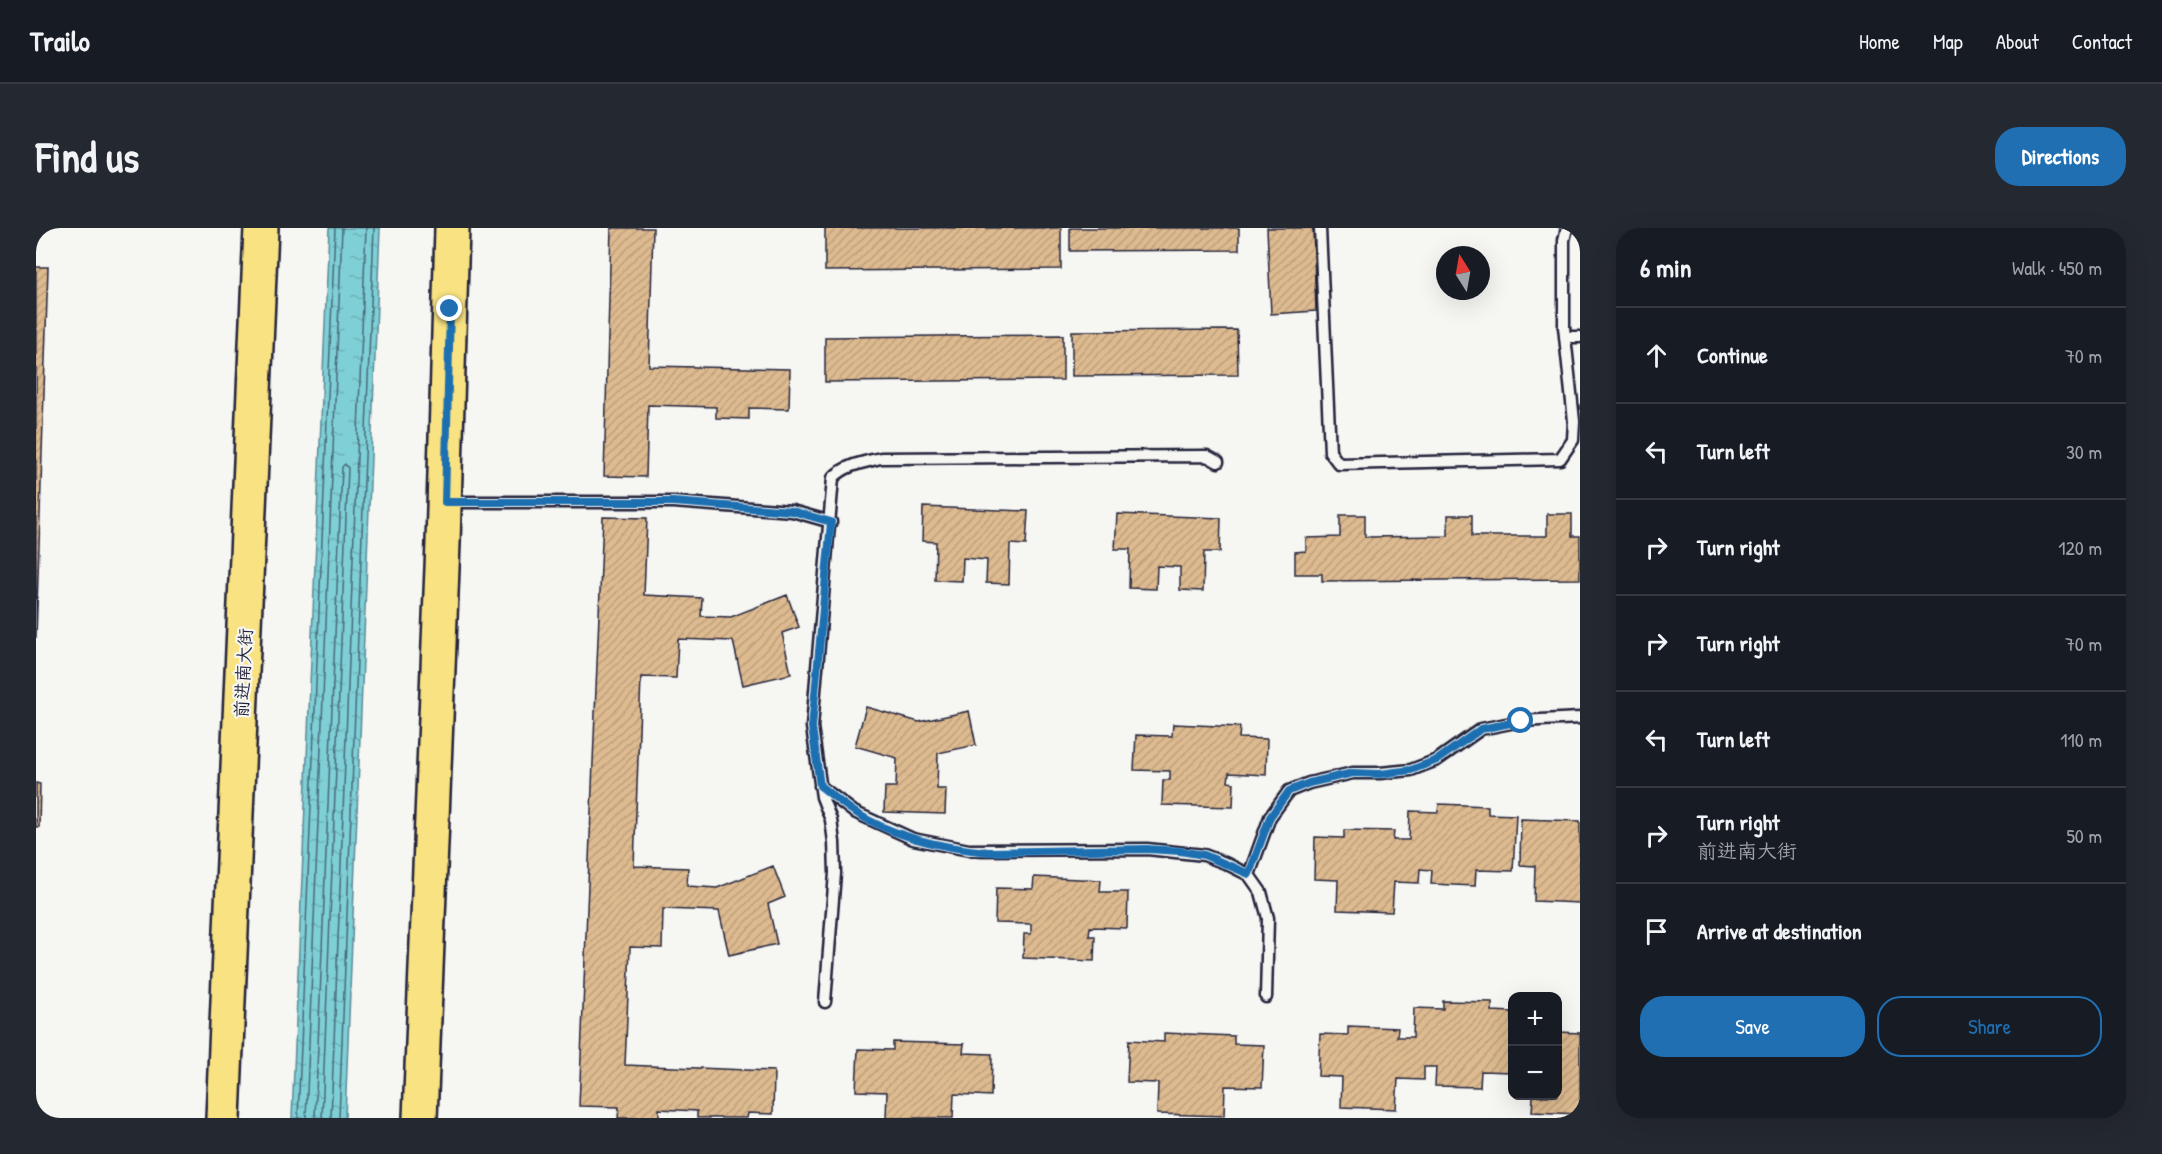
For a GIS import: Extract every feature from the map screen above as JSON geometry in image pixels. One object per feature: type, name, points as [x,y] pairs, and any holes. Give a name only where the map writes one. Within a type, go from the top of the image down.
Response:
[{"type":"main road","name":"前进南大街","points":[[224,1118],[261,228]]},
{"type":"main road","points":[[420,1118],[445,502],[452,228]]},
{"type":"lane","points":[[1320,228],[1330,452],[1339,464],[1560,459],[1573,440],[1574,421],[1565,337],[1564,240],[1566,228]]},
{"type":"lane","points":[[1565,337],[1580,337]]},
{"type":"lane","points":[[825,1002],[835,873],[834,842],[831,820],[822,797],[812,727],[833,478],[839,472],[881,458],[1207,456],[1218,462]]},
{"type":"lane","points":[[445,502],[673,502],[792,511],[831,522]]},
{"type":"lane","points":[[1249,874],[1270,817],[1289,791],[1309,783],[1353,773],[1380,774],[1411,770],[1437,760],[1481,729],[1521,721],[1580,718]]},
{"type":"lane","points":[[820,786],[854,812],[912,839],[989,852],[1147,849],[1180,851],[1204,855],[1249,874],[1261,892],[1268,918],[1266,997]]},
{"type":"water","points":[[329,228],[380,228],[345,1118],[292,1118]]},
{"type":"building","points":[[611,228],[653,228],[649,366],[790,369],[789,409],[749,408],[749,419],[716,418],[716,407],[648,405],[646,477],[604,476]]},
{"type":"building","points":[[825,228],[1061,228],[1061,269],[825,271]]},
{"type":"building","points":[[1070,228],[1239,228],[1239,250],[1070,251]]},
{"type":"building","points":[[1267,228],[1313,228],[1316,311],[1271,314]]},
{"type":"building","points":[[36,267],[48,267],[36,638]]},
{"type":"building","points":[[1237,330],[1238,375],[1072,376],[1072,331]]},
{"type":"building","points":[[1063,335],[1063,380],[825,382],[825,337]]},
{"type":"building","points":[[923,507],[1028,511],[1026,545],[1010,544],[1009,584],[986,583],[987,560],[963,558],[962,581],[935,580],[936,542],[922,541]]},
{"type":"building","points":[[1117,514],[1221,518],[1220,552],[1204,552],[1203,591],[1180,590],[1180,567],[1157,566],[1156,589],[1129,588],[1130,549],[1115,549]]},
{"type":"building","points":[[1547,514],[1572,514],[1572,536],[1580,536],[1580,579],[1322,581],[1322,574],[1295,574],[1295,552],[1306,551],[1306,538],[1340,537],[1340,515],[1365,515],[1365,537],[1448,536],[1448,515],[1472,515],[1472,536],[1547,536]]},
{"type":"building","points":[[603,517],[647,518],[644,595],[702,598],[701,616],[731,617],[787,595],[799,627],[782,633],[791,674],[743,685],[733,641],[678,639],[676,678],[641,677],[634,866],[688,868],[687,886],[717,888],[773,866],[785,897],[768,904],[777,944],[729,955],[719,911],[663,909],[662,948],[630,947],[625,1065],[774,1071],[773,1114],[748,1113],[747,1118],[697,1118],[697,1111],[659,1109],[659,1118],[618,1118],[619,1107],[579,1106]]},
{"type":"building","points":[[866,707],[919,722],[969,711],[976,745],[938,753],[937,789],[946,789],[945,814],[884,812],[885,787],[896,787],[897,758],[855,746]]},
{"type":"building","points":[[1173,724],[1240,727],[1239,738],[1267,739],[1266,775],[1229,773],[1228,782],[1234,783],[1233,807],[1162,805],[1163,780],[1170,780],[1170,771],[1134,770],[1136,735],[1172,736]]},
{"type":"building","points":[[36,783],[40,784],[39,827],[36,827]]},
{"type":"building","points":[[1439,804],[1488,806],[1488,814],[1516,815],[1513,871],[1476,870],[1475,886],[1431,884],[1432,870],[1420,869],[1419,883],[1394,882],[1392,912],[1337,910],[1338,880],[1314,879],[1315,837],[1344,838],[1344,830],[1394,831],[1393,840],[1409,840],[1410,811],[1438,812]]},
{"type":"building","points":[[1521,819],[1580,821],[1580,903],[1534,901],[1535,866],[1520,865]]},
{"type":"building","points":[[1034,877],[1101,880],[1100,892],[1128,892],[1127,928],[1090,927],[1089,936],[1095,936],[1094,961],[1023,958],[1024,934],[1031,934],[1031,924],[995,923],[996,888],[1033,889]]},
{"type":"building","points":[[1443,1001],[1492,1002],[1492,1011],[1508,1012],[1508,1072],[1481,1071],[1480,1087],[1435,1086],[1436,1067],[1424,1067],[1424,1080],[1398,1079],[1396,1109],[1341,1107],[1342,1077],[1318,1076],[1320,1034],[1348,1035],[1348,1026],[1398,1028],[1397,1037],[1413,1037],[1414,1008],[1443,1009]]},
{"type":"building","points":[[1562,1032],[1580,1033],[1580,1114],[1532,1112],[1533,1100],[1562,1100]]},
{"type":"building","points":[[1164,1033],[1234,1036],[1234,1044],[1264,1045],[1262,1087],[1225,1086],[1224,1116],[1157,1114],[1158,1083],[1127,1082],[1129,1040],[1164,1042]]},
{"type":"building","points":[[893,1042],[964,1044],[963,1053],[992,1054],[991,1096],[954,1094],[953,1118],[886,1118],[887,1092],[856,1091],[858,1049],[893,1050]]},
{"type":"route","points":[[450,309],[445,502],[673,502],[792,511],[831,522],[812,727],[820,786],[854,812],[912,839],[989,852],[1147,849],[1180,851],[1204,855],[1249,874],[1270,817],[1289,791],[1309,783],[1353,773],[1380,774],[1411,770],[1437,760],[1481,729],[1521,721]]}]
